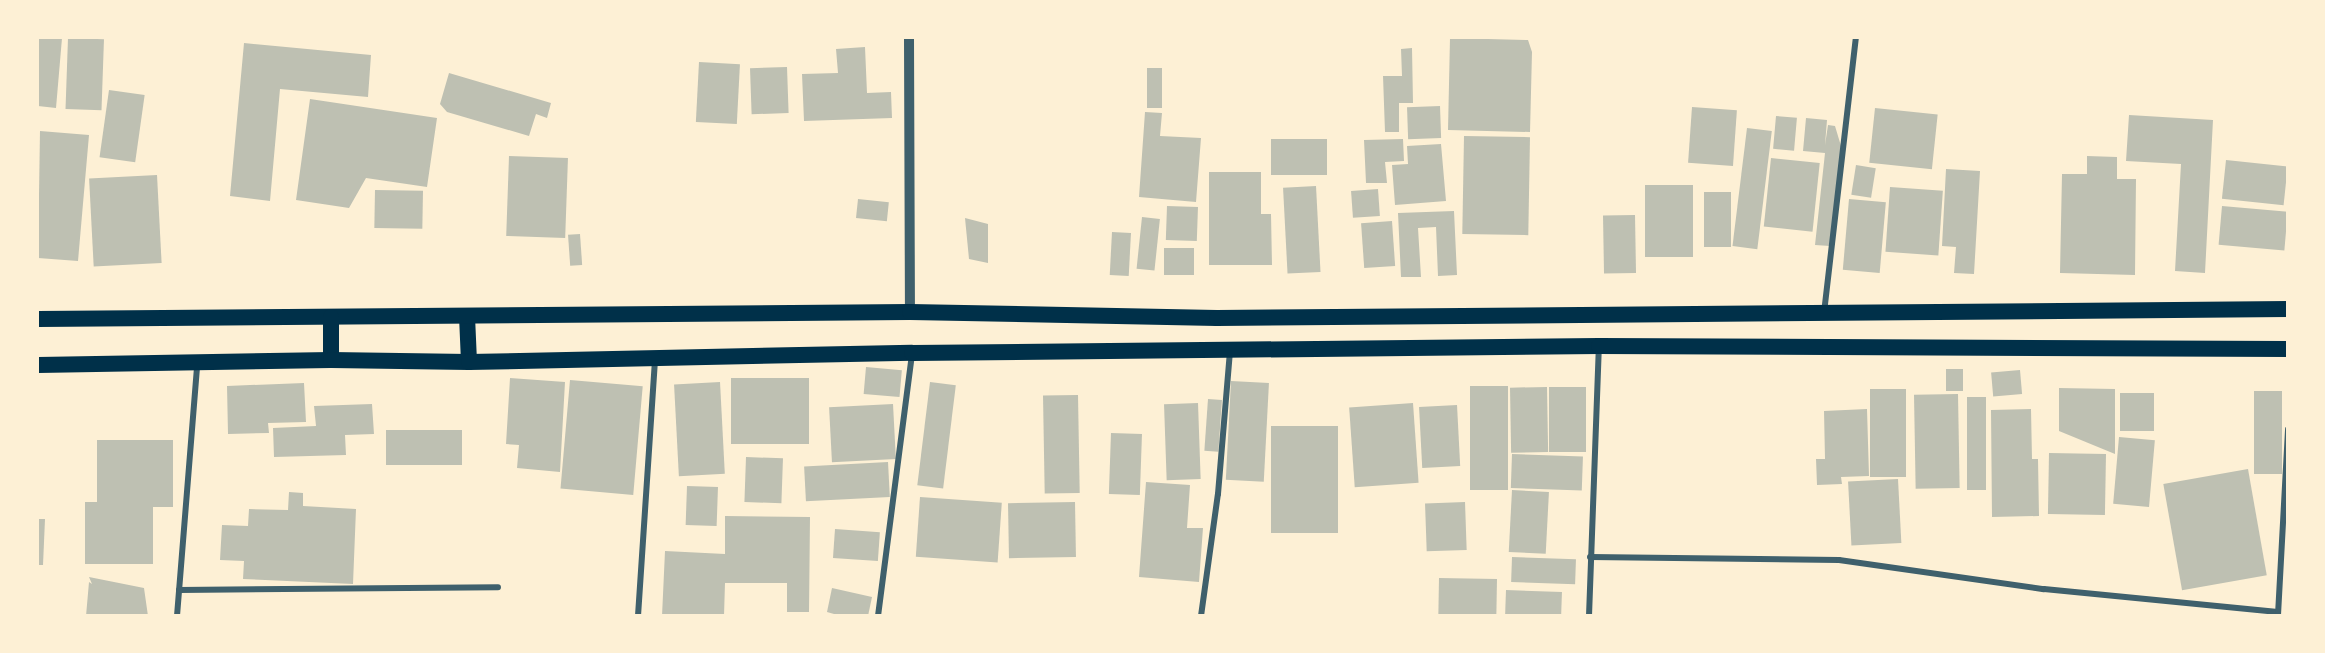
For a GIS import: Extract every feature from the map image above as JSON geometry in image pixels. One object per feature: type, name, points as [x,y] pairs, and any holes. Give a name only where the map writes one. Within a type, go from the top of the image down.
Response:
[{"type":"highway","points":[[38,319],[910,312],[1217,318],[2288,309]]},
{"type":"highway","points":[[467,316],[469,362]]},
{"type":"highway","points":[[331,317],[331,360]]},
{"type":"highway","points":[[38,365],[331,360],[469,362],[912,353],[1599,346],[2288,349]]},
{"type":"street","points":[[909,38],[910,312]]},
{"type":"street","points":[[1824,313],[1856,38]]},
{"type":"street","points":[[1588,615],[1599,346]]},
{"type":"street","points":[[1201,615],[1218,494],[1230,350]]},
{"type":"street","points":[[878,615],[912,353]]},
{"type":"street","points":[[638,615],[656,359]]},
{"type":"street","points":[[177,615],[198,364]]},
{"type":"street","points":[[1590,557],[1839,560],[2044,589],[2278,614],[2288,429]]},
{"type":"street","points":[[179,590],[498,587]]},
{"type":"building","points":[[38,38],[62,38],[56,108],[38,106]]},
{"type":"building","points":[[68,38],[104,39],[102,110],[66,109]]},
{"type":"building","points":[[1450,38],[1528,40],[1532,52],[1530,132],[1448,130]]},
{"type":"building","points":[[244,43],[371,55],[368,97],[280,89],[270,201],[230,196]]},
{"type":"building","points":[[865,47],[867,93],[891,92],[892,118],[804,121],[802,74],[838,73],[836,49]]},
{"type":"building","points":[[1412,48],[1413,103],[1399,103],[1399,132],[1385,132],[1383,76],[1402,76],[1401,49]]},
{"type":"building","points":[[699,62],[740,64],[737,124],[696,122]]},
{"type":"building","points":[[787,67],[789,113],[752,114],[750,68]]},
{"type":"building","points":[[1147,68],[1162,68],[1162,108],[1147,108]]},
{"type":"building","points":[[449,73],[551,103],[547,118],[536,114],[529,136],[447,112],[440,104]]},
{"type":"building","points":[[109,90],[145,95],[135,162],[100,157]]},
{"type":"building","points":[[310,99],[437,118],[427,187],[366,178],[349,208],[296,200]]},
{"type":"building","points":[[1440,106],[1441,138],[1408,139],[1407,107]]},
{"type":"building","points":[[1692,107],[1737,110],[1733,166],[1688,163]]},
{"type":"building","points":[[1875,108],[1938,115],[1932,169],[1869,163]]},
{"type":"building","points":[[1145,112],[1162,113],[1160,136],[1201,138],[1196,202],[1139,197]]},
{"type":"building","points":[[2129,115],[2213,120],[2205,273],[2175,271],[2181,164],[2126,161]]},
{"type":"building","points":[[1776,116],[1797,118],[1794,151],[1773,149]]},
{"type":"building","points":[[1806,118],[1827,120],[1825,145],[1828,125],[1835,126],[1841,146],[1830,246],[1815,245],[1825,153],[1803,151]]},
{"type":"building","points":[[1747,128],[1772,131],[1757,249],[1732,246]]},
{"type":"building","points":[[40,131],[89,135],[78,261],[38,258]]},
{"type":"building","points":[[1464,136],[1530,137],[1528,235],[1462,234]]},
{"type":"building","points":[[1271,139],[1327,139],[1327,175],[1271,175]]},
{"type":"building","points":[[1403,139],[1404,161],[1385,162],[1387,183],[1366,183],[1364,140]]},
{"type":"building","points":[[1441,144],[1446,201],[1395,205],[1392,165],[1408,164],[1407,146]]},
{"type":"building","points":[[509,156],[568,158],[565,238],[506,236]]},
{"type":"building","points":[[2087,156],[2117,157],[2117,179],[2136,179],[2135,275],[2060,273],[2062,174],[2087,174]]},
{"type":"building","points":[[1771,158],[1820,163],[1813,232],[1764,227]]},
{"type":"building","points":[[2226,160],[2288,166],[2284,205],[2222,199]]},
{"type":"building","points":[[1856,165],[1876,168],[1871,198],[1851,195]]},
{"type":"building","points":[[1946,169],[1980,171],[1974,274],[1954,273],[1956,247],[1942,246]]},
{"type":"building","points":[[1209,172],[1261,172],[1261,214],[1271,214],[1272,265],[1209,265]]},
{"type":"building","points":[[157,175],[162,263],[94,266],[89,179]]},
{"type":"building","points":[[1645,185],[1693,185],[1693,257],[1645,257]]},
{"type":"building","points":[[1316,186],[1321,272],[1288,274],[1283,188]]},
{"type":"building","points":[[1890,187],[1943,191],[1938,256],[1885,252]]},
{"type":"building","points":[[1378,189],[1380,216],[1353,218],[1351,191]]},
{"type":"building","points":[[375,190],[423,191],[422,229],[374,228]]},
{"type":"building","points":[[1704,192],[1731,192],[1731,247],[1704,247]]},
{"type":"building","points":[[858,199],[889,202],[887,221],[856,218]]},
{"type":"building","points":[[1849,199],[1886,202],[1880,273],[1843,270]]},
{"type":"building","points":[[1167,206],[1198,207],[1197,241],[1166,240]]},
{"type":"building","points":[[2222,206],[2288,212],[2284,251],[2219,245]]},
{"type":"building","points":[[1454,211],[1457,275],[1438,276],[1436,227],[1418,228],[1421,277],[1401,277],[1398,213]]},
{"type":"building","points":[[1635,215],[1636,273],[1604,274],[1603,216]]},
{"type":"building","points":[[1142,217],[1160,219],[1154,271],[1137,269]]},
{"type":"building","points":[[965,218],[988,224],[988,263],[969,259]]},
{"type":"building","points":[[1392,221],[1395,266],[1364,268],[1361,223]]},
{"type":"building","points":[[1112,232],[1131,233],[1129,276],[1110,275]]},
{"type":"building","points":[[580,234],[582,265],[570,266],[568,235]]},
{"type":"building","points":[[1164,248],[1194,248],[1194,275],[1164,275]]},
{"type":"building","points":[[866,367],[902,370],[900,397],[864,394]]},
{"type":"building","points":[[1946,369],[1963,369],[1963,391],[1946,391]]},
{"type":"building","points":[[2020,370],[2022,394],[1993,396],[1991,373]]},
{"type":"building","points":[[510,378],[565,382],[560,472],[517,468],[519,445],[506,444]]},
{"type":"building","points":[[731,378],[809,378],[809,444],[731,444]]},
{"type":"building","points":[[570,380],[643,386],[633,495],[561,489]]},
{"type":"building","points":[[1231,381],[1269,383],[1264,482],[1226,480]]},
{"type":"building","points":[[720,382],[725,474],[679,476],[674,384]]},
{"type":"building","points":[[930,382],[956,385],[943,488],[917,485]]},
{"type":"building","points":[[304,383],[306,422],[268,423],[269,433],[228,434],[227,386]]},
{"type":"building","points":[[1470,386],[1508,386],[1508,490],[1470,490]]},
{"type":"building","points":[[1547,387],[1548,452],[1511,453],[1510,388]]},
{"type":"building","points":[[1549,387],[1586,387],[1586,452],[1549,452]]},
{"type":"building","points":[[2059,388],[2115,389],[2115,454],[2059,431]]},
{"type":"building","points":[[1870,389],[1906,389],[1906,477],[1870,477]]},
{"type":"building","points":[[2254,391],[2282,391],[2282,474],[2254,474]]},
{"type":"building","points":[[2120,393],[2154,393],[2154,431],[2120,431]]},
{"type":"building","points":[[1958,394],[1960,488],[1916,489],[1914,395]]},
{"type":"building","points":[[1078,395],[1080,493],[1045,494],[1043,396]]},
{"type":"building","points":[[1967,397],[1986,397],[1986,490],[1967,490]]},
{"type":"building","points":[[1208,399],[1222,400],[1218,452],[1204,451]]},
{"type":"building","points":[[1198,403],[1201,479],[1167,480],[1164,404]]},
{"type":"building","points":[[1413,403],[1419,483],[1355,487],[1349,407]]},
{"type":"building","points":[[372,404],[374,434],[345,435],[346,455],[274,457],[273,428],[316,426],[314,406]]},
{"type":"building","points":[[893,404],[896,459],[832,462],[829,407]]},
{"type":"building","points":[[1457,405],[1460,466],[1422,468],[1419,407]]},
{"type":"building","points":[[1867,409],[1869,476],[1841,477],[1842,484],[1817,485],[1816,459],[1825,459],[1824,411]]},
{"type":"building","points":[[2031,409],[2032,459],[2038,459],[2039,516],[1992,517],[1991,410]]},
{"type":"building","points":[[1271,426],[1338,426],[1338,533],[1271,533]]},
{"type":"building","points":[[386,430],[462,430],[462,465],[386,465]]},
{"type":"building","points":[[1111,433],[1142,434],[1140,495],[1109,494]]},
{"type":"building","points":[[2119,437],[2155,440],[2149,507],[2113,504]]},
{"type":"building","points":[[97,440],[173,440],[173,507],[153,507],[153,564],[85,564],[85,502],[97,502]]},
{"type":"building","points":[[2049,453],[2106,454],[2105,515],[2048,514]]},
{"type":"building","points":[[1512,454],[1583,456],[1582,490],[1511,488]]},
{"type":"building","points":[[746,457],[783,458],[781,503],[744,502]]},
{"type":"building","points":[[888,462],[890,497],[806,501],[804,466]]},
{"type":"building","points":[[2248,469],[2267,575],[2182,590],[2163,484]]},
{"type":"building","points":[[1898,479],[1901,543],[1851,546],[1848,482]]},
{"type":"building","points":[[1146,482],[1190,485],[1187,528],[1203,528],[1199,582],[1139,577]]},
{"type":"building","points":[[687,486],[718,487],[717,526],[686,525]]},
{"type":"building","points":[[1512,490],[1549,492],[1546,554],[1509,552]]},
{"type":"building","points":[[289,492],[303,493],[303,506],[356,509],[353,584],[243,579],[244,561],[220,560],[222,525],[248,526],[249,509],[288,510]]},
{"type":"building","points":[[920,497],[1002,503],[998,563],[916,557]]},
{"type":"building","points":[[1075,502],[1076,557],[1009,558],[1008,503]]},
{"type":"building","points":[[1465,502],[1467,550],[1427,551],[1425,503]]},
{"type":"building","points":[[725,516],[810,517],[809,612],[787,612],[787,583],[725,583],[724,616],[662,616],[665,551],[725,554]]},
{"type":"building","points":[[38,519],[45,519],[43,565],[38,565]]},
{"type":"building","points":[[835,529],[880,532],[878,561],[833,558]]},
{"type":"building","points":[[1512,557],[1576,559],[1575,584],[1511,582]]},
{"type":"building","points":[[89,577],[144,588],[148,616],[86,616],[89,582],[92,584]]},
{"type":"building","points":[[1439,578],[1497,579],[1496,616],[1438,616]]},
{"type":"building","points":[[832,588],[872,597],[868,616],[841,616],[827,612]]},
{"type":"building","points":[[1506,590],[1562,592],[1561,616],[1505,616]]}]
